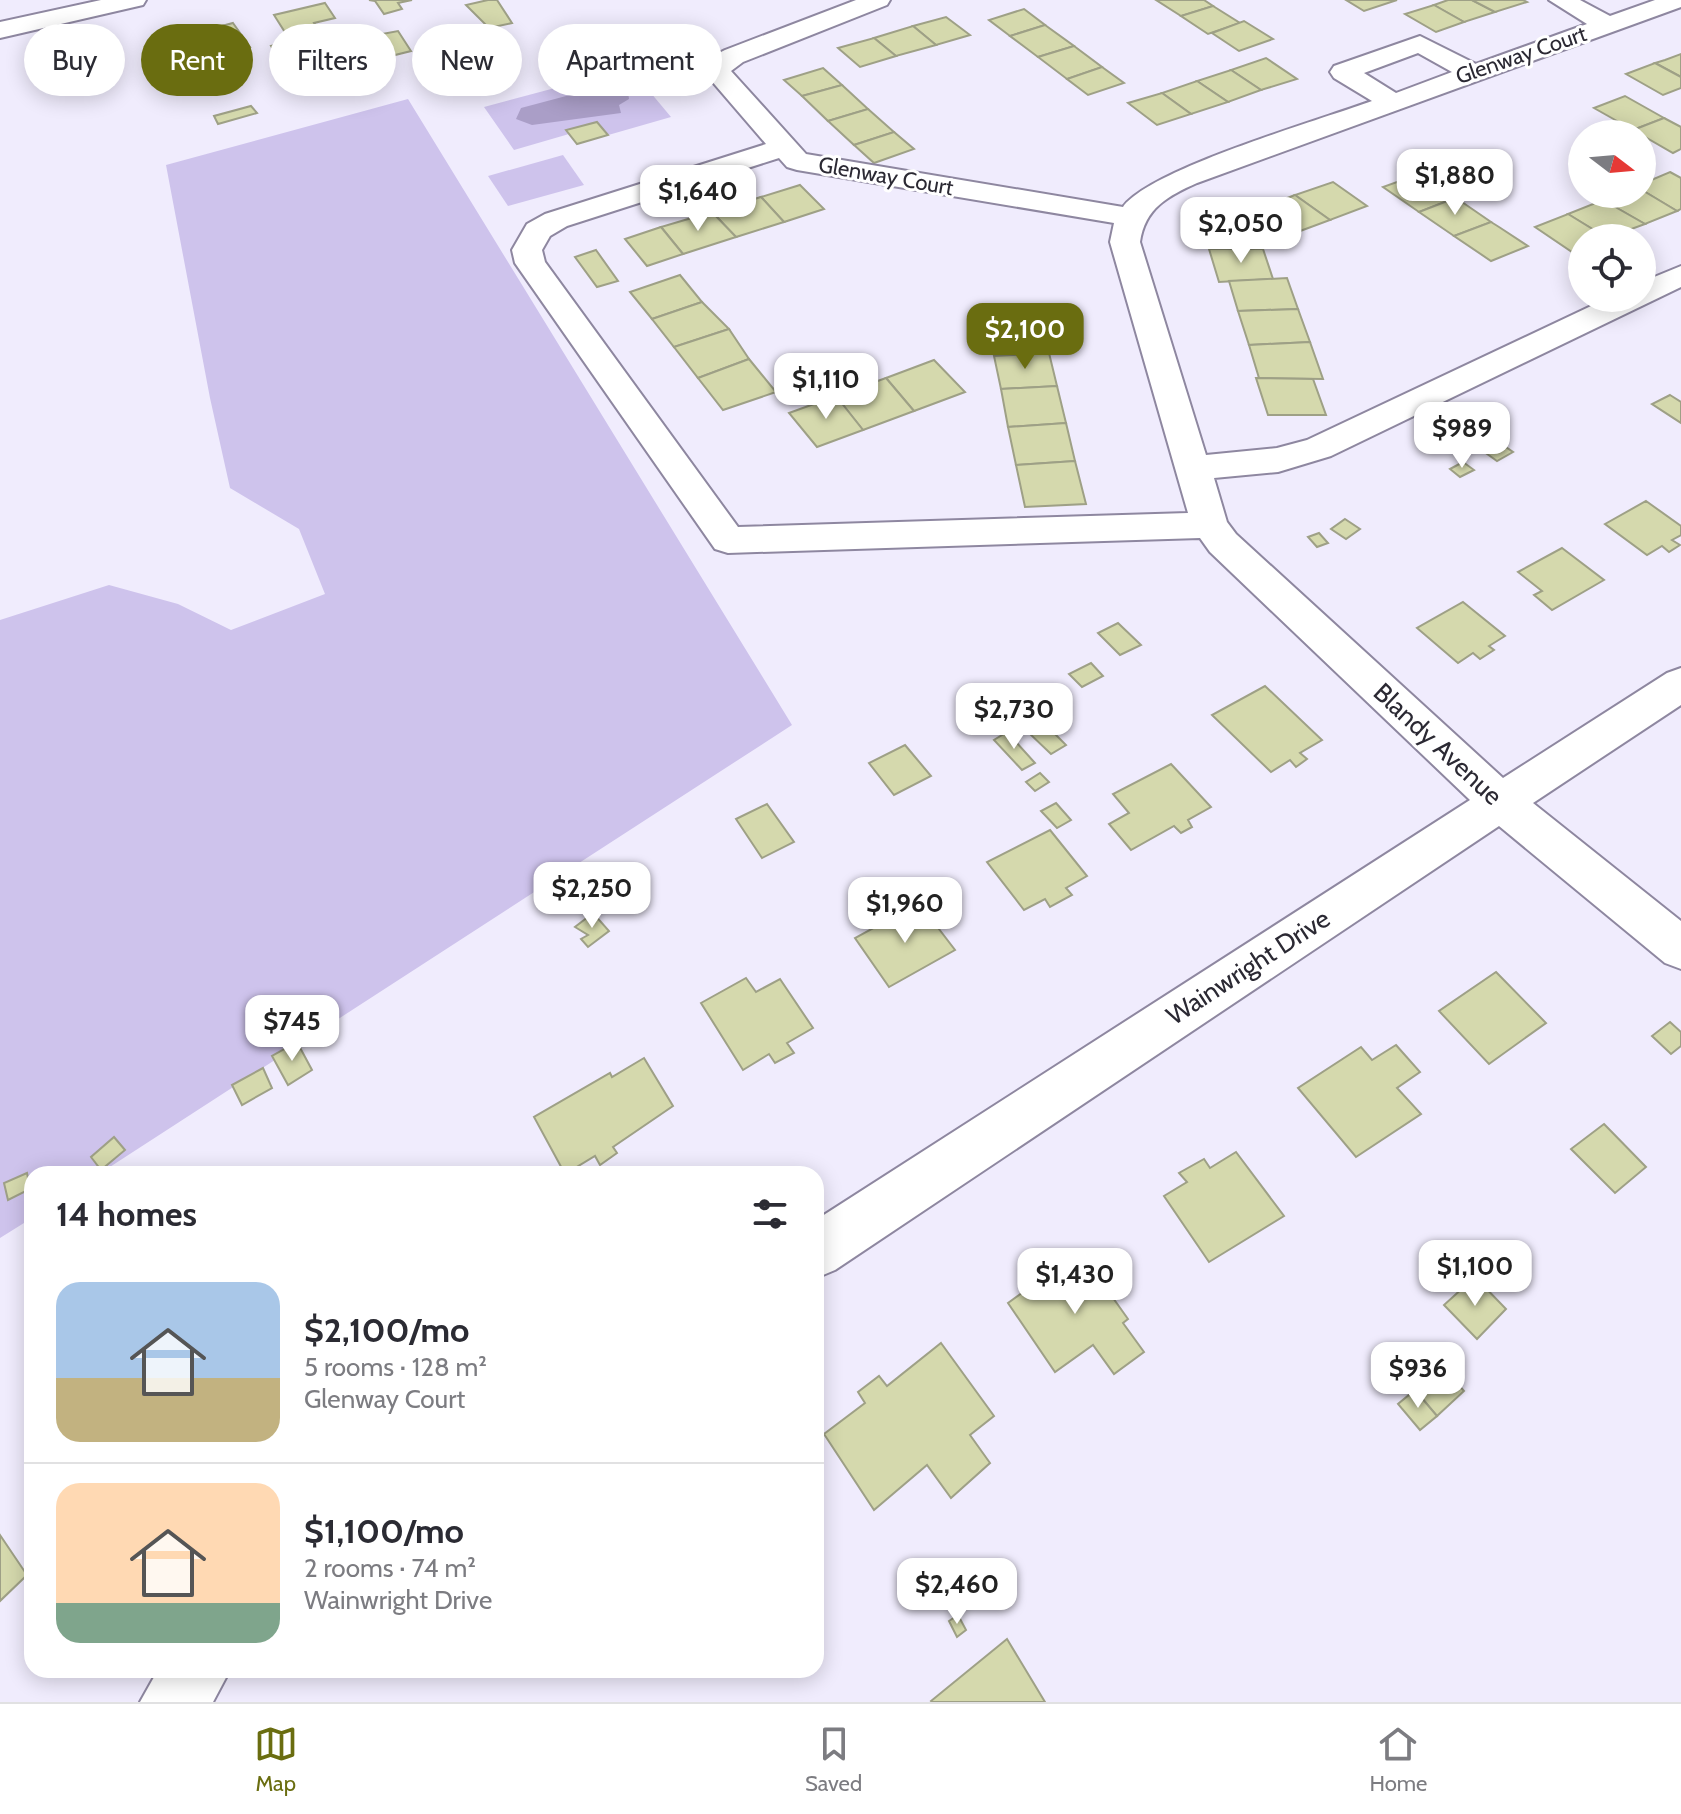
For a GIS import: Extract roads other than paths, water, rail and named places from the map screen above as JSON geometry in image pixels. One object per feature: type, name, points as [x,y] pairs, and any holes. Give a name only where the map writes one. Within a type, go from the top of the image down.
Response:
[{"type":"street","points":[[0,30],[134,0]]},
{"type":"street","name":"Glenway Court","points":[[878,0],[734,56],[718,66],[720,78],[797,161],[1129,217],[1154,192],[1187,177],[1471,72],[1676,5]]},
{"type":"street","name":"Glenway Court","points":[[1561,0],[1608,25]]},
{"type":"street","points":[[1391,101],[1343,72],[1420,44],[1471,72]]},
{"type":"street","points":[[784,147],[556,220],[538,230],[527,250],[530,263],[728,540],[1210,525],[1127,258],[1129,217]]},
{"type":"street","points":[[1656,287],[1681,275]]},
{"type":"street","points":[[1192,468],[1278,460],[1319,448],[1604,312]]},
{"type":"street","name":"Blandy Avenue","points":[[1210,525],[1237,558],[1499,801],[1681,948]]},
{"type":"street","name":"Wainwright Drive","points":[[824,1246],[1681,684]]},
{"type":"street","points":[[172,1702],[192,1678]]}]
